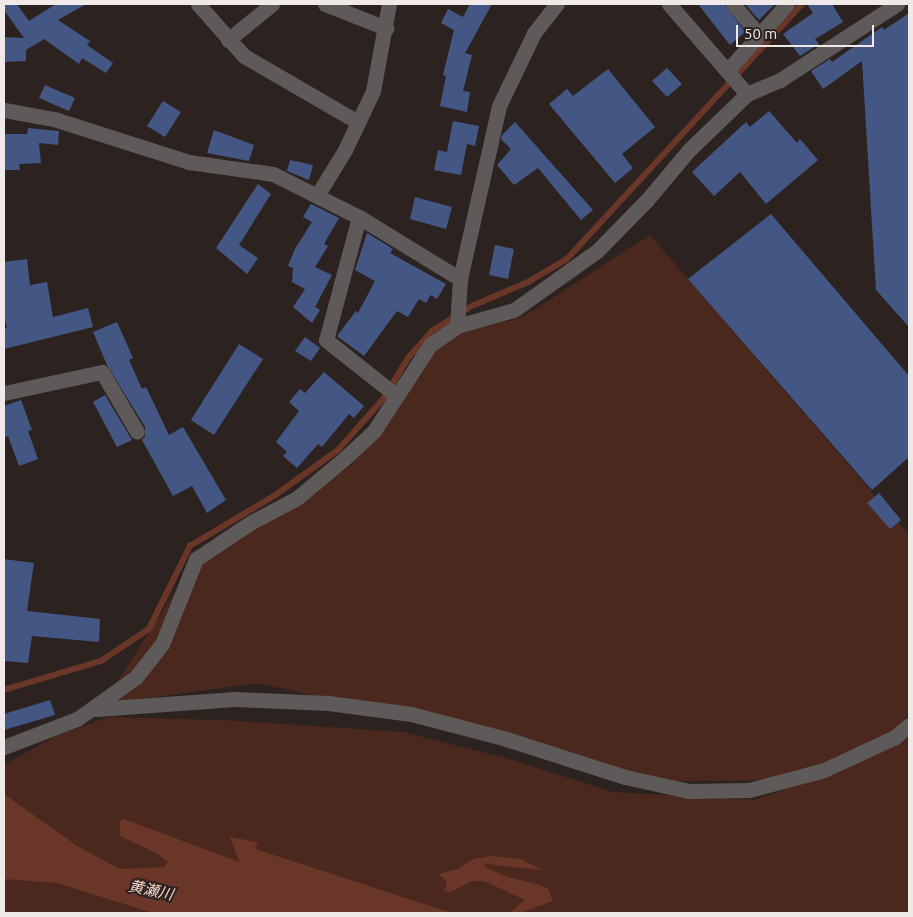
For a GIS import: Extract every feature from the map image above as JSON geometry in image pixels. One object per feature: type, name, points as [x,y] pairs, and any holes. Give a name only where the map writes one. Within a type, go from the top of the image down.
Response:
[{"type":"street","points":[[198,4],[244,56],[358,122]]},
{"type":"street","points":[[228,40],[272,4]]},
{"type":"street","points":[[325,4],[386,28]]},
{"type":"street","points":[[318,194],[373,92],[389,4]]},
{"type":"street","points":[[457,326],[460,279],[499,106],[534,33],[557,4]]},
{"type":"street","points":[[669,4],[744,90]]},
{"type":"street","points":[[733,4],[759,35]]},
{"type":"street","points":[[727,71],[786,4]]},
{"type":"street","points":[[4,747],[77,719],[136,678],[162,644],[196,559],[250,524],[297,498],[374,431],[430,345],[457,326],[514,310],[597,251],[647,200],[689,150],[744,90],[780,80],[897,4]]},
{"type":"street","points":[[4,110],[54,119],[189,162],[273,174],[318,194],[359,217],[460,279]]},
{"type":"street","points":[[359,217],[326,340],[397,396]]},
{"type":"street","points":[[4,394],[102,372],[137,432]]},
{"type":"street","points":[[94,709],[235,699],[328,703],[411,714],[489,734],[625,777],[689,791],[749,790],[824,770],[895,737],[909,725]]},
{"type":"shaded area","points":[[650,235],[909,535],[909,715],[870,753],[909,729],[909,913],[4,913],[4,765],[56,736],[109,717],[222,720],[403,732],[509,759],[613,792],[754,800],[814,779],[647,782],[455,726],[257,683],[103,704],[196,559],[352,465],[438,339],[523,317]]},
{"type":"water","name":"黄瀬川","points":[[4,794],[77,846],[120,869],[164,867],[168,862],[156,853],[120,836],[120,821],[124,819],[239,862],[230,837],[258,842],[255,849],[452,913],[153,913],[57,883],[4,879]]},
{"type":"water","points":[[490,856],[521,859],[541,870],[485,864],[485,867],[508,877],[540,885],[548,889],[553,901],[520,913],[509,913],[525,900],[484,881],[472,881],[451,892],[444,891],[447,882],[439,874],[457,869],[474,859]]},
{"type":"building","points":[[4,4],[17,4],[29,21],[56,4],[86,4],[58,20],[90,41],[87,45],[113,63],[106,73],[82,58],[79,64],[44,39],[26,50],[26,61],[4,62],[4,37],[24,38],[4,10]]},
{"type":"building","points":[[470,4],[492,4],[465,53],[472,55],[463,91],[470,92],[467,112],[440,106],[446,76],[443,75],[454,30],[441,23],[448,9],[463,17]]},
{"type":"building","points":[[698,4],[724,4],[745,32],[730,45]]},
{"type":"building","points":[[745,4],[775,4],[759,20]]},
{"type":"building","points":[[807,4],[832,4],[843,22],[815,39],[819,44],[800,56],[783,34],[813,13]]},
{"type":"building","points":[[909,13],[909,327],[876,290],[862,61],[823,89],[811,71],[830,59],[832,62],[882,27],[884,30]]},
{"type":"building","points":[[667,68],[682,84],[667,97],[652,81]]},
{"type":"building","points":[[608,69],[655,127],[622,154],[633,168],[615,183],[549,104],[567,89],[573,96]]},
{"type":"building","points":[[45,85],[75,98],[69,111],[39,98]]},
{"type":"building","points":[[163,101],[181,112],[165,137],[147,126]]},
{"type":"building","points":[[769,111],[797,143],[800,139],[818,160],[766,204],[740,172],[714,196],[692,172],[746,122],[750,127]]},
{"type":"building","points":[[453,121],[479,126],[475,146],[467,144],[461,175],[434,170],[438,150],[447,152]]},
{"type":"building","points":[[515,122],[593,210],[581,220],[538,168],[514,185],[497,165],[511,149],[501,139],[502,135]]},
{"type":"building","points":[[28,128],[59,131],[58,145],[39,143],[41,163],[19,164],[20,170],[4,170],[4,134],[27,134]]},
{"type":"building","points":[[214,130],[254,145],[249,161],[207,153]]},
{"type":"building","points":[[290,160],[313,165],[309,180],[287,171]]},
{"type":"building","points":[[258,184],[271,194],[239,245],[258,258],[247,274],[216,248]]},
{"type":"building","points":[[415,197],[452,207],[446,229],[410,219]]},
{"type":"building","points":[[311,204],[339,218],[324,244],[328,246],[315,267],[332,275],[315,307],[320,310],[312,323],[293,307],[305,289],[292,282],[293,268],[288,266],[295,249],[312,222],[303,217]]},
{"type":"building","points":[[771,214],[909,376],[909,457],[872,490],[688,279]]},
{"type":"building","points":[[367,233],[393,249],[390,253],[446,284],[437,299],[431,295],[426,303],[419,299],[408,317],[397,311],[364,356],[337,336],[356,311],[358,313],[375,281],[355,270]]},
{"type":"building","points":[[495,245],[514,249],[508,279],[489,275]]},
{"type":"building","points":[[27,259],[30,285],[47,282],[53,317],[88,308],[93,327],[4,349],[4,329],[7,328],[4,315],[4,262]]},
{"type":"building","points":[[117,322],[133,358],[129,360],[142,389],[146,387],[169,435],[183,427],[226,500],[207,513],[192,486],[173,496],[142,440],[145,436],[145,427],[107,365],[93,332]]},
{"type":"building","points":[[305,337],[320,348],[311,361],[295,351]]},
{"type":"building","points":[[239,344],[263,359],[214,435],[191,420]]},
{"type":"building","points":[[324,372],[364,406],[354,418],[349,414],[322,447],[318,444],[297,468],[283,456],[287,452],[276,442],[299,411],[289,402],[300,389],[305,393]]},
{"type":"building","points":[[105,395],[132,440],[117,447],[93,402]]},
{"type":"building","points":[[21,400],[32,430],[28,431],[38,459],[19,466],[8,436],[4,438],[4,406]]},
{"type":"building","points":[[879,493],[901,520],[890,529],[867,503]]},
{"type":"building","points":[[4,559],[34,563],[27,611],[100,619],[99,642],[32,636],[28,663],[4,661]]},
{"type":"building","points":[[50,700],[55,715],[4,730],[4,714]]},
{"type":"waterway","points":[[4,690],[101,661],[149,629],[190,546],[274,496],[338,450],[384,398],[408,358],[432,331],[472,306],[528,282],[567,259],[802,4]]}]
